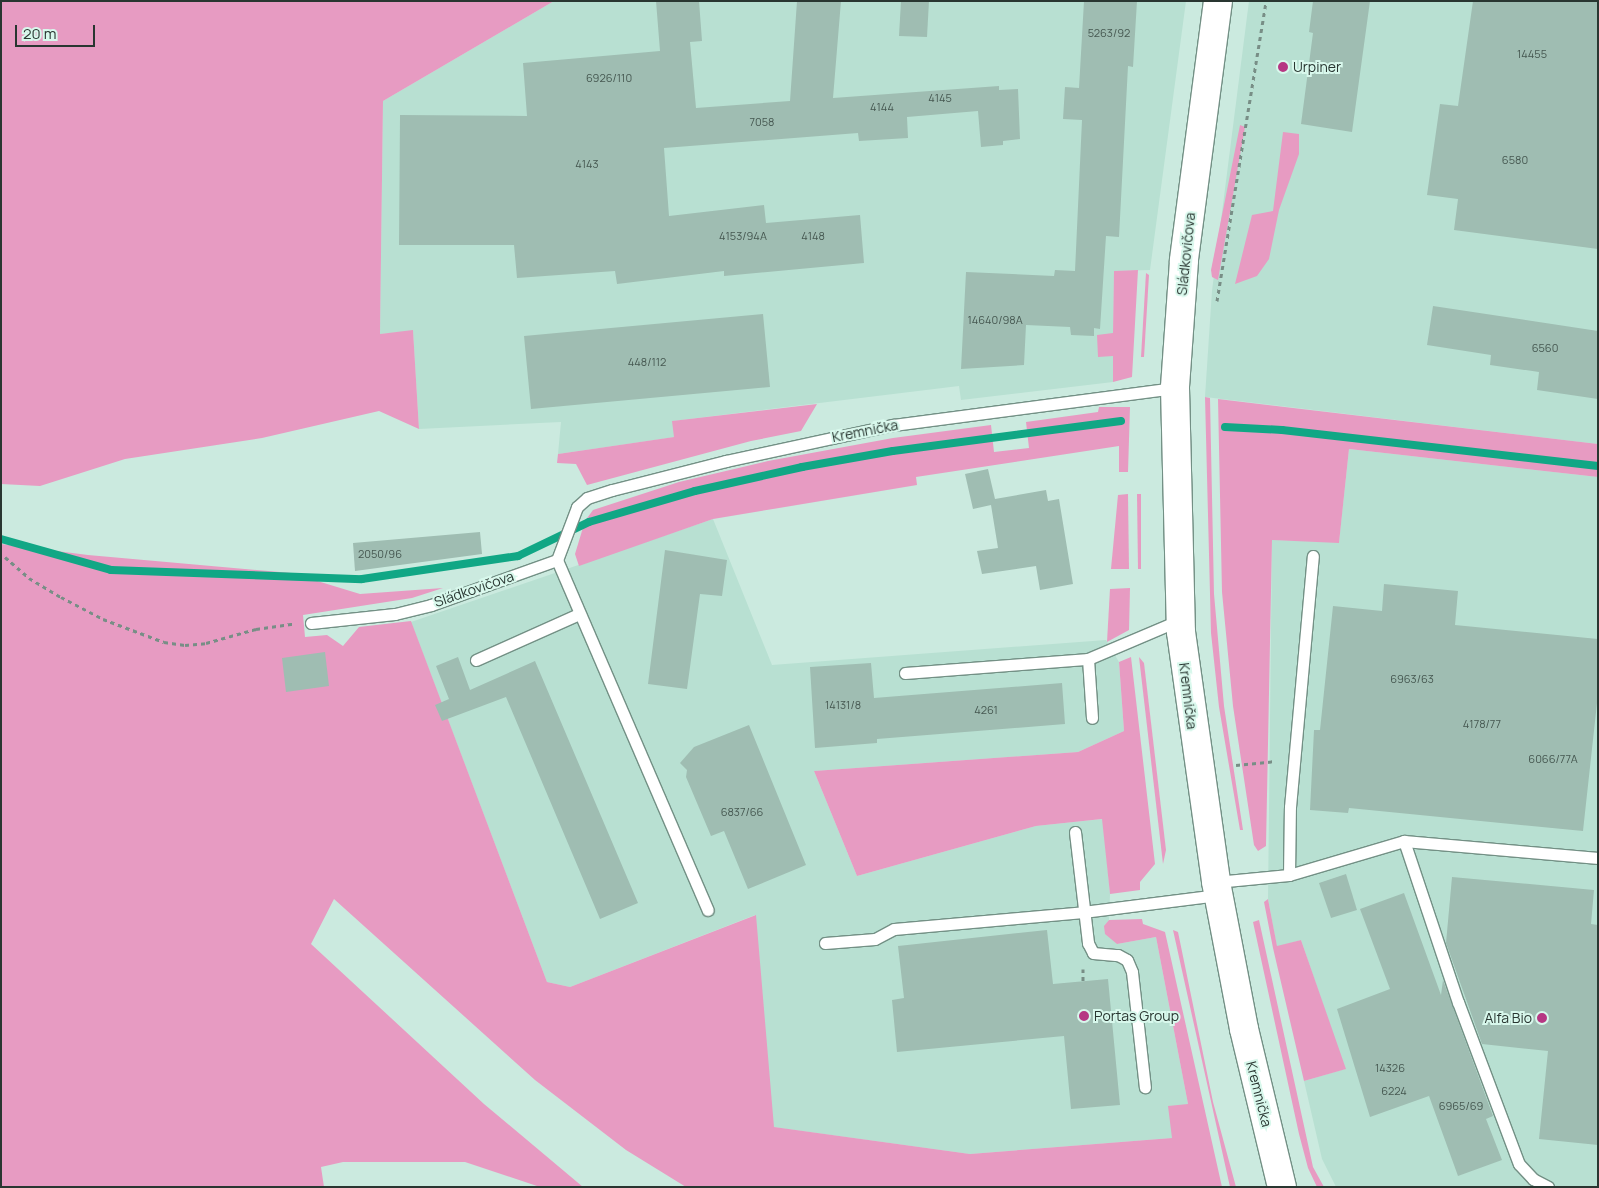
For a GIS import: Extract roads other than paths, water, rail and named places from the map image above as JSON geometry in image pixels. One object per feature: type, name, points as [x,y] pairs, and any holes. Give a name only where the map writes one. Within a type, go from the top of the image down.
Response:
[{"type":"main road","name":"Sládkovičova","points":[[1176,508],[1175,388],[1184,260],[1218,1]]},
{"type":"main road","name":"Kremnička","points":[[1176,508],[1180,620],[1187,690],[1217,888],[1244,1029],[1282,1187]]},
{"type":"lane","name":"Kremnička","points":[[557,560],[577,507],[596,495],[810,442],[892,425],[1175,388]]},
{"type":"lane","points":[[1293,874],[1294,758],[1313,556]]},
{"type":"lane","points":[[557,560],[708,910]]},
{"type":"lane","name":"Sládkovičova","points":[[312,623],[395,614],[431,605],[557,560]]},
{"type":"lane","points":[[476,660],[579,614]]},
{"type":"lane","points":[[905,673],[1088,659],[1180,620]]},
{"type":"lane","points":[[1088,659],[1092,718]]},
{"type":"lane","points":[[1075,832],[1088,943],[1093,953],[1118,955],[1128,960],[1132,972],[1145,1087]]},
{"type":"lane","points":[[1404,841],[1458,1002],[1519,1164],[1533,1179],[1548,1187]]},
{"type":"lane","points":[[825,943],[875,939],[894,929],[1083,912],[1293,874],[1404,841],[1598,858]]},
{"type":"waterway","points":[[1,539],[111,570],[362,579],[518,556],[589,522],[695,491],[802,467],[893,451],[1121,421]]},
{"type":"waterway","points":[[1225,427],[1282,430],[1598,466]]},
{"type":"place","name":"Urpiner","points":[[1283,67]]},
{"type":"place","name":"Portas Group","points":[[1084,1016]]},
{"type":"place","name":"Alfa Bio","points":[[1542,1018]]}]
